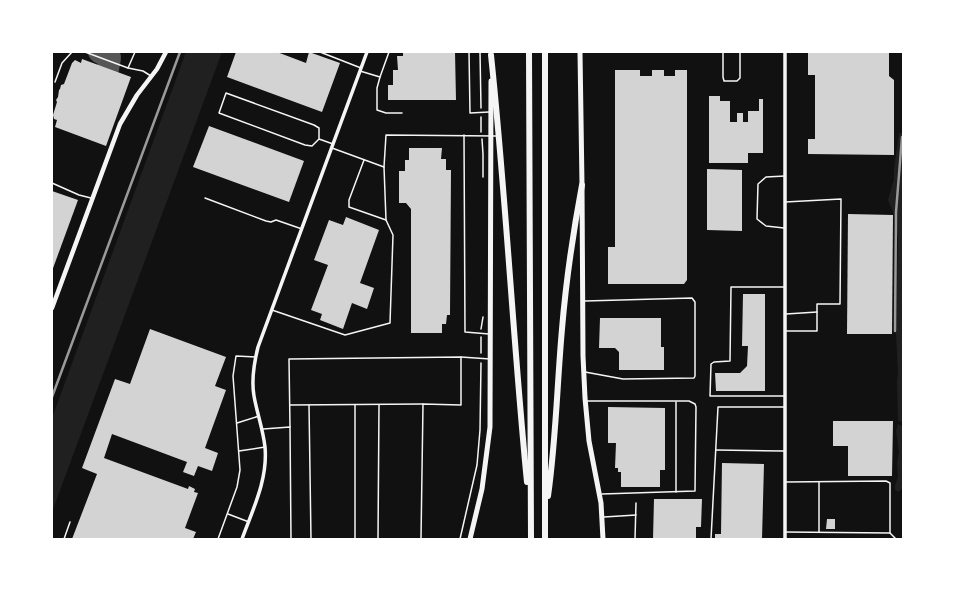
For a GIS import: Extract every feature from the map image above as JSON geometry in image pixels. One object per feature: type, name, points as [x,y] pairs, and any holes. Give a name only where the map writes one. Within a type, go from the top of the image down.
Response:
[{"type":"highway","points":[[529,52],[531,539]]},
{"type":"highway","points":[[545,52],[545,539]]},
{"type":"highway","points":[[491,54],[500,136],[522,426],[531,519]]},
{"type":"highway","points":[[545,519],[553,459],[562,328],[573,236],[582,185]]},
{"type":"main road","points":[[580,52],[583,372],[589,440],[600,494],[603,539]]},
{"type":"main road","points":[[470,539],[482,489],[490,427],[492,359],[491,54]]},
{"type":"street","points":[[52,308],[122,120],[137,95],[152,77],[166,52]]},
{"type":"street","points":[[244,539],[263,481],[265,468],[265,447],[253,385],[253,372],[256,357],[367,52]]},
{"type":"street","points":[[785,52],[785,539]]},
{"type":"lane","points":[[55,82],[62,63],[72,52]]},
{"type":"lane","points":[[85,52],[128,68],[143,71],[152,77]]},
{"type":"lane","points":[[128,68],[135,52]]},
{"type":"lane","points":[[320,52],[380,77]]},
{"type":"lane","points":[[389,52],[377,88],[377,110],[386,113],[402,114]]},
{"type":"lane","points":[[469,52],[470,113],[491,112]]},
{"type":"lane","points":[[723,52],[724,81],[737,81],[740,78],[740,52]]},
{"type":"lane","points":[[226,93],[314,125],[318,128],[319,139],[312,146],[305,145],[220,113],[226,93]]},
{"type":"lane","points":[[272,310],[345,335],[390,322],[393,235],[386,220],[384,167],[386,135],[500,136]]},
{"type":"lane","points":[[464,136],[465,332],[492,334]]},
{"type":"lane","points":[[319,139],[332,146],[384,167]]},
{"type":"lane","points":[[364,159],[349,200],[350,207],[386,220]]},
{"type":"lane","points":[[786,176],[766,177],[758,184],[756,206],[757,219],[761,223],[766,226],[786,228]]},
{"type":"lane","points":[[52,183],[80,195],[92,198]]},
{"type":"lane","points":[[205,198],[266,221],[271,222],[276,220],[302,229]]},
{"type":"lane","points":[[785,202],[841,199],[840,304],[817,304],[817,331],[786,331]]},
{"type":"lane","points":[[786,287],[731,287],[730,361],[714,362],[711,364],[710,396],[786,396]]},
{"type":"lane","points":[[582,301],[692,298],[696,302],[694,378],[623,379],[583,372]]},
{"type":"lane","points":[[786,314],[817,312]]},
{"type":"lane","points":[[218,539],[237,486],[240,470],[234,376],[236,356],[256,357]]},
{"type":"lane","points":[[291,539],[290,359],[461,357],[492,359]]},
{"type":"lane","points":[[290,405],[461,405],[461,357]]},
{"type":"lane","points":[[585,401],[692,402],[696,408],[695,491],[600,494]]},
{"type":"lane","points":[[676,401],[676,492]]},
{"type":"lane","points":[[378,539],[379,404]]},
{"type":"lane","points":[[421,539],[423,404]]},
{"type":"lane","points":[[309,405],[311,539]]},
{"type":"lane","points":[[354,539],[355,405]]},
{"type":"lane","points":[[711,539],[718,407],[786,407]]},
{"type":"lane","points":[[237,423],[258,416]]},
{"type":"lane","points":[[262,429],[290,427]]},
{"type":"lane","points":[[239,451],[265,447]]},
{"type":"lane","points":[[716,450],[786,451]]},
{"type":"lane","points":[[785,482],[886,481],[890,483],[890,533]]},
{"type":"lane","points":[[819,482],[819,532]]},
{"type":"lane","points":[[635,539],[636,503]]},
{"type":"lane","points":[[227,514],[249,522]]},
{"type":"lane","points":[[602,517],[636,515]]},
{"type":"lane","points":[[64,539],[70,522]]},
{"type":"lane","points":[[785,532],[890,533],[896,539]]},
{"type":"path","points":[[480,52],[483,177]]},
{"type":"path","points":[[460,539],[477,465],[479,447],[481,334],[484,312]]},
{"type":"shaded area","points":[[186,52],[222,52],[52,512],[52,418]]},
{"type":"shaded area","points":[[899,133],[903,133],[903,422],[898,421],[896,334],[898,238],[893,212],[888,200],[894,179]]},
{"type":"shaded area","points":[[898,424],[903,426],[903,488],[898,492],[895,489],[895,486],[898,476],[897,462],[899,452],[896,431]]},
{"type":"building","points":[[236,52],[277,52],[306,63],[309,52],[340,63],[322,112],[227,77]]},
{"type":"building","points":[[403,52],[455,52],[456,100],[388,100],[388,85],[393,85],[393,70],[398,70],[397,56],[403,56]]},
{"type":"building","points":[[808,52],[889,52],[889,76],[894,80],[894,155],[808,154],[808,139],[815,139],[815,75],[808,75]]},
{"type":"building","points":[[82,59],[131,77],[106,146],[55,127],[57,120],[54,119],[53,115],[59,90],[61,85],[64,84],[72,63],[75,60],[81,63]]},
{"type":"building","points":[[615,70],[640,70],[640,76],[652,76],[652,70],[664,70],[664,76],[675,76],[675,70],[687,70],[687,280],[684,284],[608,284],[608,247],[615,247]]},
{"type":"building","points":[[709,96],[720,96],[720,101],[730,101],[730,122],[737,122],[737,113],[743,113],[743,122],[748,122],[748,111],[759,111],[759,99],[763,99],[763,153],[748,153],[748,163],[709,163]]},
{"type":"building","points":[[209,126],[304,161],[289,202],[193,167]]},
{"type":"building","points":[[409,148],[442,148],[441,159],[446,159],[446,170],[451,170],[450,315],[447,315],[446,324],[442,324],[442,333],[411,333],[411,209],[406,203],[399,203],[399,171],[405,171],[405,160],[409,160]]},
{"type":"building","points":[[707,169],[742,170],[742,231],[707,230]]},
{"type":"building","points":[[52,191],[78,200],[52,271]]},
{"type":"building","points":[[848,214],[893,215],[892,334],[847,334]]},
{"type":"building","points":[[346,217],[379,230],[360,283],[374,288],[367,309],[352,303],[343,329],[320,320],[322,314],[311,310],[328,265],[314,260],[329,220],[343,225]]},
{"type":"building","points":[[743,294],[765,294],[765,391],[716,391],[715,373],[740,373],[747,366],[748,346],[742,346]]},
{"type":"building","points":[[600,318],[661,318],[661,347],[664,347],[664,370],[619,370],[619,352],[615,348],[599,348]]},
{"type":"building","points":[[150,329],[226,357],[215,386],[226,390],[205,448],[218,453],[212,471],[198,466],[194,476],[183,472],[187,462],[112,434],[104,458],[188,489],[189,486],[195,489],[194,492],[198,493],[185,528],[196,532],[193,539],[72,539],[97,474],[82,468],[115,379],[130,384]]},
{"type":"building","points":[[608,407],[665,408],[665,470],[660,470],[660,487],[621,487],[621,472],[618,472],[618,468],[615,468],[616,443],[608,443]]},
{"type":"building","points":[[833,421],[893,421],[892,476],[848,476],[848,446],[833,446]]},
{"type":"building","points":[[722,463],[764,464],[762,539],[715,539],[715,534],[721,534]]},
{"type":"building","points":[[654,499],[702,499],[701,527],[696,527],[696,539],[653,539]]},
{"type":"building","points":[[827,519],[835,519],[835,529],[826,529]]},
{"type":"taxiway","points":[[99,52],[110,58],[108,69]]},
{"type":"railway","points":[[52,397],[180,52]]},
{"type":"railway","points":[[895,331],[896,212],[902,137]]}]
